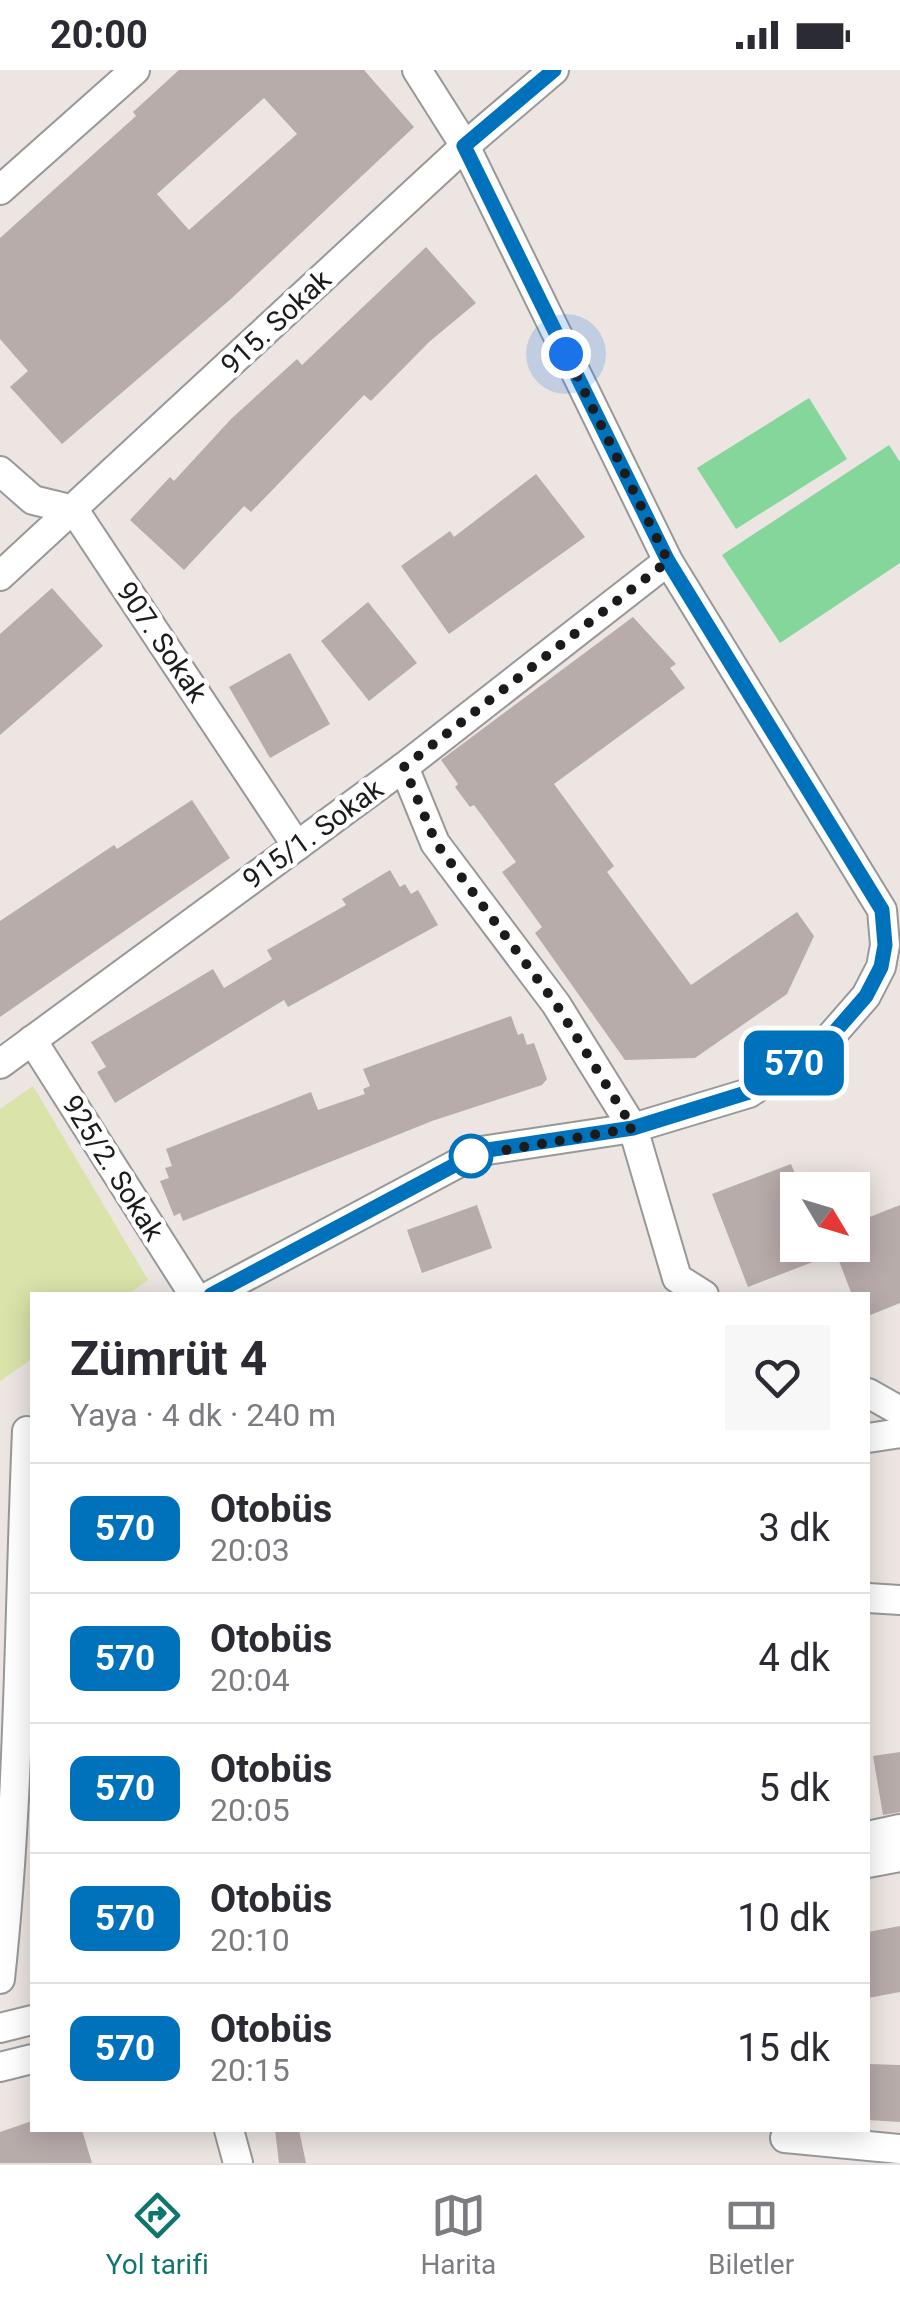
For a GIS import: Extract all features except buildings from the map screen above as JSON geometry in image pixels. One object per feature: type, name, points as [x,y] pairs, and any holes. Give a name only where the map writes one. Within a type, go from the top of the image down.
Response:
[{"type":"street","points":[[0,190],[135,70]]},
{"type":"street","points":[[217,1292],[481,1151],[633,1128],[749,1092],[825,1043],[866,996],[892,945],[882,910],[668,561],[464,146],[417,70]]},
{"type":"street","name":"915. Sokak","points":[[0,576],[464,146],[554,70]]},
{"type":"street","points":[[0,471],[33,500],[74,510]]},
{"type":"street","name":"907. Sokak","points":[[74,510],[297,846]]},
{"type":"street","name":"915/1. Sokak","points":[[0,1064],[404,767],[668,561]]},
{"type":"street","points":[[404,767],[436,843],[556,1004],[633,1128],[676,1278],[699,1292]]},
{"type":"street","name":"925/2. Sokak","points":[[32,1040],[192,1292]]},
{"type":"street","points":[[870,1394],[900,1411]]},
{"type":"street","points":[[0,1979],[6,1869],[25,1773],[11,1702],[10,1607],[25,1432]]},
{"type":"street","points":[[870,1438],[900,1434]]},
{"type":"street","points":[[870,1598],[900,1600]]},
{"type":"street","points":[[870,1836],[900,1829]]},
{"type":"street","points":[[870,1863],[900,1857]]},
{"type":"street","points":[[0,2028],[30,2020]]},
{"type":"street","points":[[0,2068],[30,2060]]},
{"type":"street","points":[[229,2132],[238,2163]]},
{"type":"street","points":[[785,2144],[900,2149]]},
{"type":"green space","points":[[809,398],[847,459],[736,529],[697,468]]},
{"type":"green space","points":[[889,445],[900,462],[900,563],[780,643],[722,555]]},
{"type":"green space","points":[[33,1086],[148,1280],[131,1292],[30,1292],[30,1360],[0,1381],[0,1109]]},
{"type":"bus line","name":"570","points":[[217,1292],[481,1151],[633,1128],[749,1092],[825,1043],[850,1018],[881,967],[886,928],[882,910],[668,561],[464,146],[554,70]]},
{"type":"route","points":[[471,1156],[481,1151],[633,1128],[556,1004],[436,843],[404,767],[668,561],[566,354]]}]
